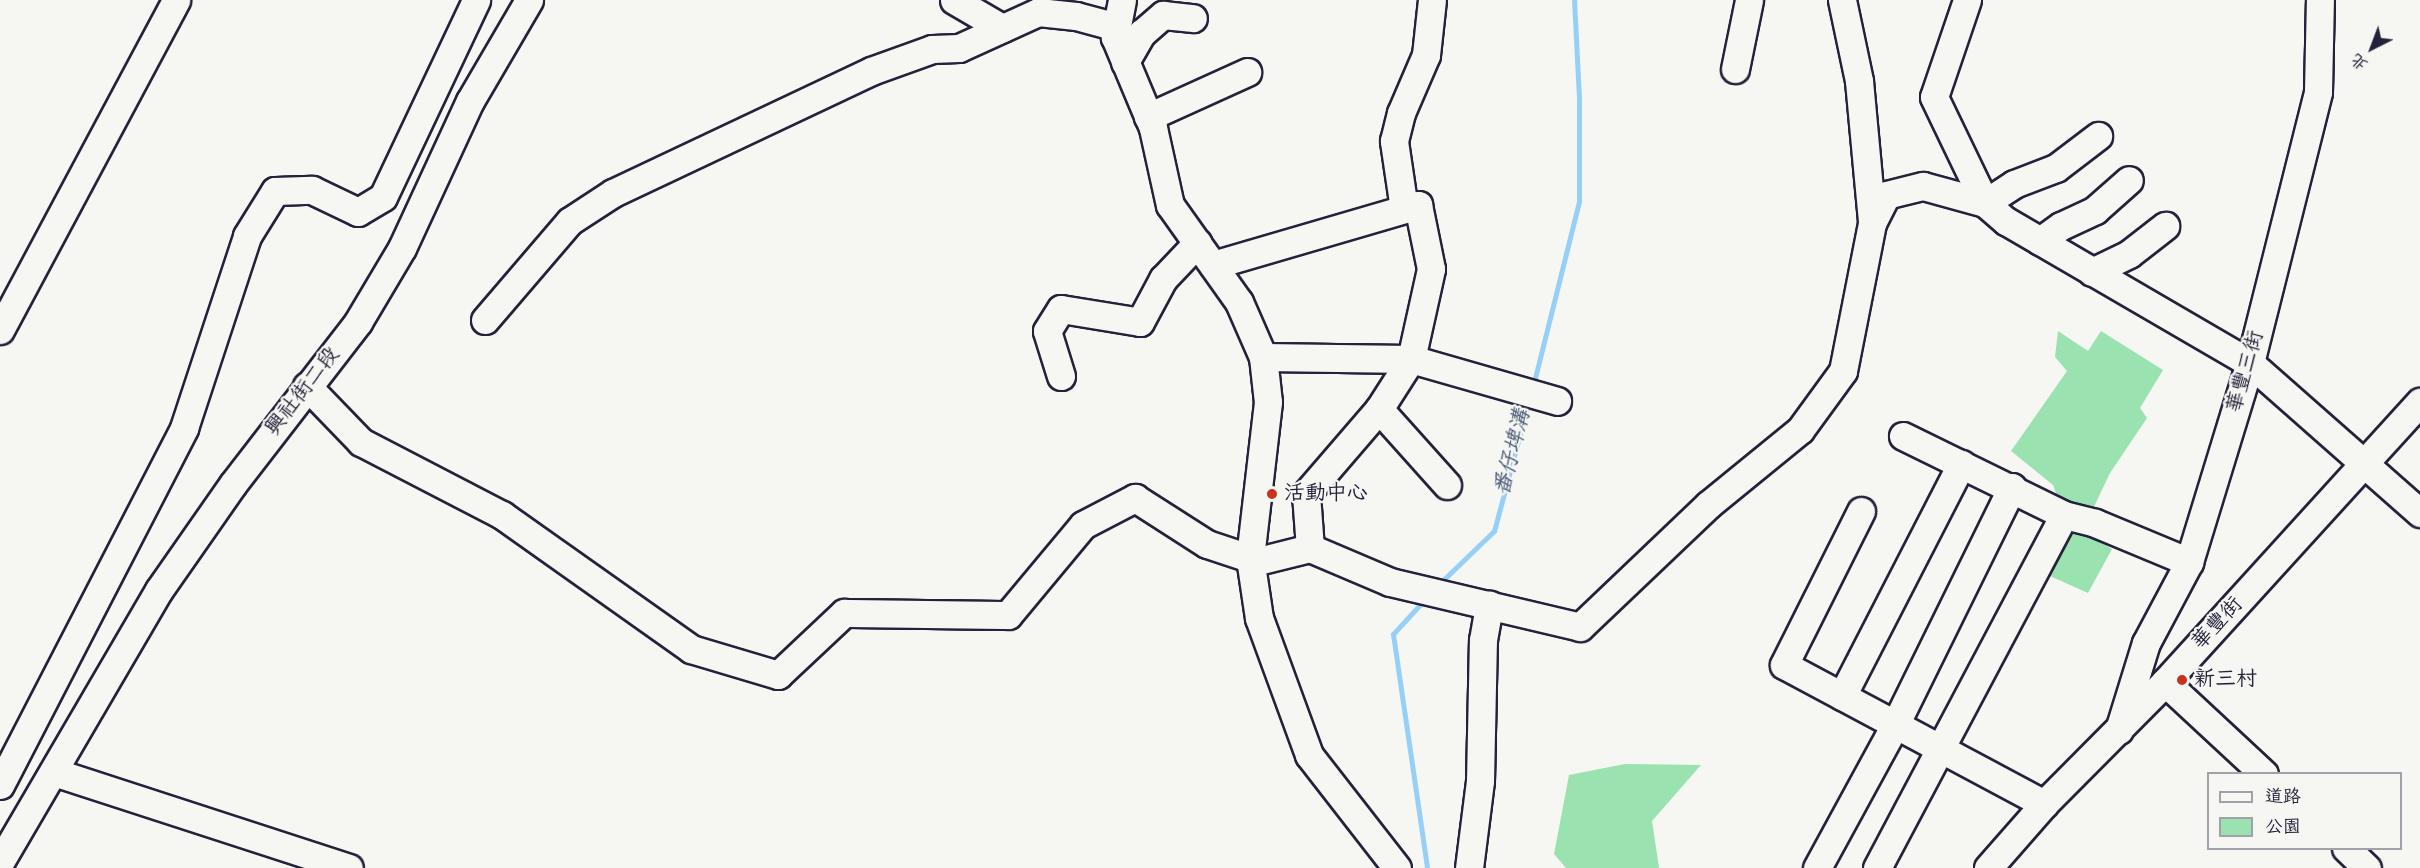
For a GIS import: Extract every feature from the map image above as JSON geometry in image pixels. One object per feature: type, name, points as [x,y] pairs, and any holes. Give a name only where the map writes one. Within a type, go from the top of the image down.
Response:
[{"type":"street","points":[[0,330],[176,0]]},
{"type":"street","points":[[0,785],[184,428],[247,236],[275,191],[312,190],[358,212],[383,197],[476,0]]},
{"type":"street","name":"興社街二段","points":[[0,862],[159,591],[307,387],[358,322],[402,248],[470,101],[529,0]]},
{"type":"street","points":[[954,0],[1002,28]]},
{"type":"street","points":[[1122,0],[1115,38],[1148,117],[1170,205],[1239,302],[1263,357],[1268,402],[1250,558],[1259,618],[1309,755],[1397,868]]},
{"type":"street","points":[[1404,209],[1394,141],[1401,112],[1426,55],[1432,0]]},
{"type":"street","points":[[1735,69],[1749,0]]},
{"type":"street","points":[[1842,0],[1859,81],[1872,223]]},
{"type":"street","points":[[1967,0],[1934,97],[1985,203]]},
{"type":"street","name":"華豐三街","points":[[2119,730],[2146,643],[2189,562],[2250,363],[2318,92],[2320,0]]},
{"type":"street","points":[[485,320],[570,221],[613,193],[871,71],[932,49],[960,48],[1038,12],[1076,16],[1117,27]]},
{"type":"street","points":[[1125,62],[1142,33],[1162,15],[1193,18]]},
{"type":"street","points":[[1148,117],[1247,72]]},
{"type":"street","points":[[1985,203],[2014,184],[2056,168],[2098,136]]},
{"type":"street","points":[[2040,241],[2061,226],[2095,210],[2129,180]]},
{"type":"street","points":[[307,387],[361,442],[502,515],[690,649],[778,675],[844,613],[1008,615],[1083,525],[1136,498],[1207,544],[1258,561],[1310,548],[1390,582],[1580,627],[1708,505],[1800,430],[1843,371],[1872,223],[1886,195],[1923,186],[1985,203],[2040,241],[2250,363],[2420,513]]},
{"type":"street","points":[[1213,265],[1418,205],[1431,269],[1411,358],[1379,409],[1306,494],[1310,548]]},
{"type":"street","points":[[2092,272],[2129,254],[2165,226]]},
{"type":"street","points":[[1061,375],[1047,331],[1061,309],[1140,322],[1163,279],[1197,243]]},
{"type":"street","points":[[1263,357],[1411,358],[1557,401]]},
{"type":"street","name":"華豐街","points":[[1988,868],[2044,804],[2165,682],[2366,464],[2420,402]]},
{"type":"street","points":[[1379,409],[1447,485]]},
{"type":"street","points":[[1903,436],[2012,487],[2064,515],[2096,522],[2189,562]]},
{"type":"street","points":[[1842,696],[1961,464]]},
{"type":"street","points":[[1817,868],[1896,723],[2012,487]]},
{"type":"street","points":[[1862,511],[1784,665],[2044,804]]},
{"type":"street","points":[[1877,868],[2064,515]]},
{"type":"street","points":[[1469,868],[1480,781],[1483,640],[1489,605]]},
{"type":"street","points":[[2165,682],[2262,772]]},
{"type":"street","points":[[54,772],[349,868]]},
{"type":"street","points":[[2347,850],[2367,868]]},
{"type":"green space","points":[[2058,331],[2088,351],[2101,331],[2163,370],[2140,408],[2147,418],[2110,473],[2082,532],[2112,549],[2088,593],[2041,572],[2060,504],[2053,485],[2011,451],[2067,371],[2055,357]]},
{"type":"green space","points":[[1625,764],[1701,765],[1652,821],[1659,868],[1566,868],[1554,854],[1569,775]]},
{"type":"waterway","name":"番仔埤溝","points":[[1533,386],[1579,201],[1579,98],[1574,0]]},
{"type":"waterway","name":"番仔埤溝","points":[[1438,585],[1494,531],[1529,400]]},
{"type":"waterway","name":"番仔埤溝","points":[[1426,598],[1393,634],[1427,868]]},
{"type":"place","name":"活動中心","points":[[1272,494]]},
{"type":"place","name":"新三村","points":[[2182,680]]}]
